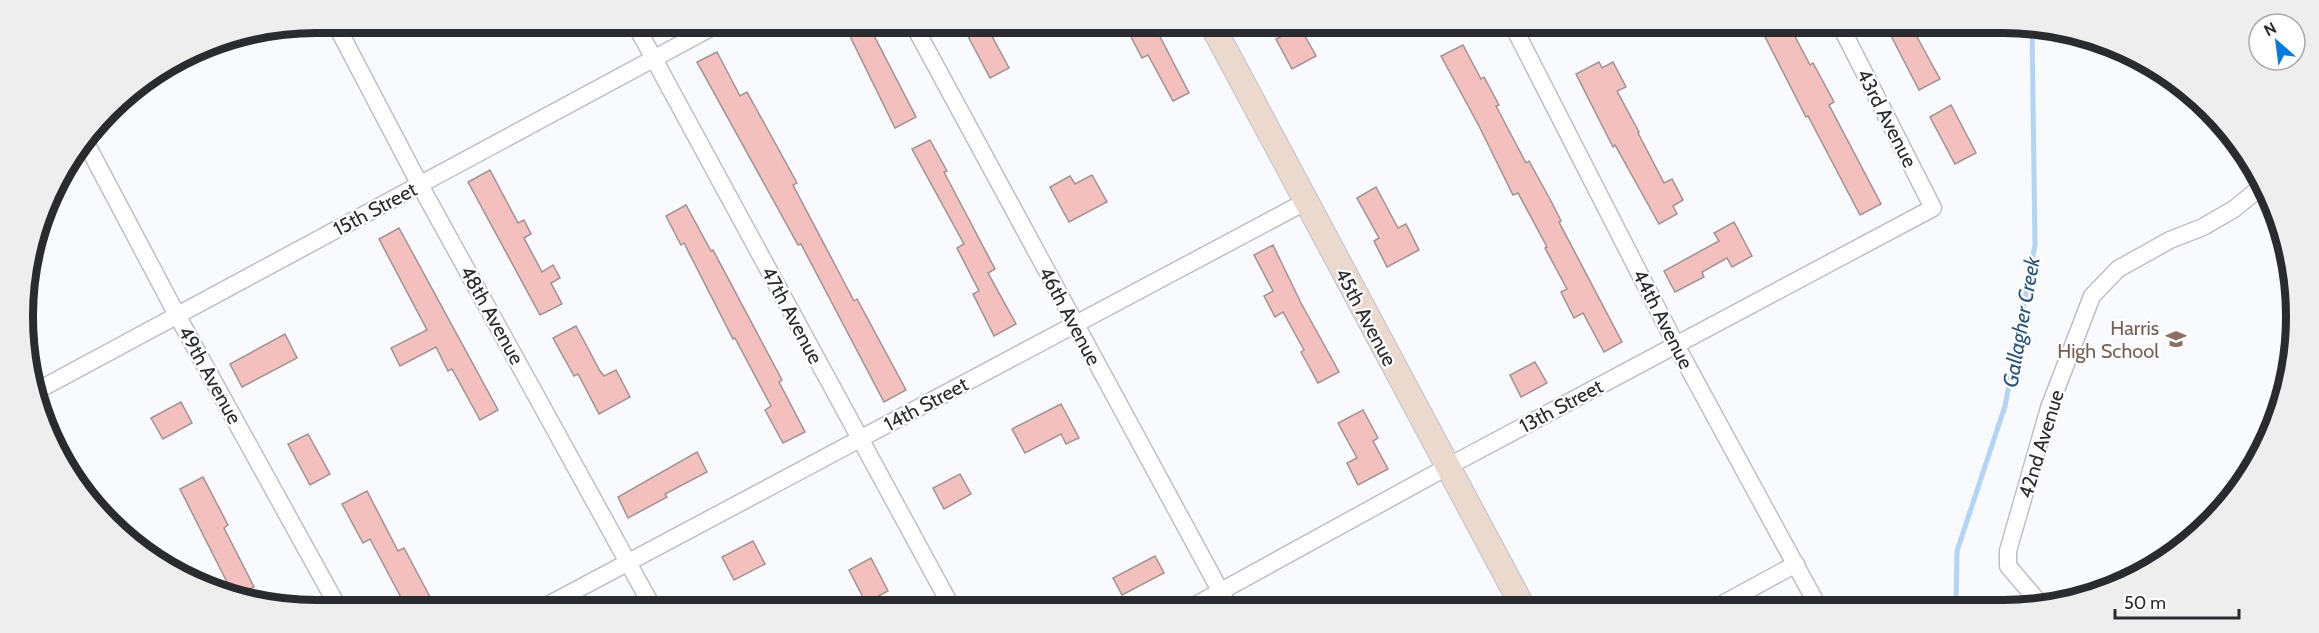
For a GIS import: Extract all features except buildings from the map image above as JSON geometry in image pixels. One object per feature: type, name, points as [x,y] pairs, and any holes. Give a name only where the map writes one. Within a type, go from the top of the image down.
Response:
[{"type":"street","name":"48th Avenue","points":[[341,33],[420,185],[649,600]]},
{"type":"street","name":"47th Avenue","points":[[640,33],[948,600]]},
{"type":"street","name":"15th Street","points":[[42,388],[702,33]]},
{"type":"street","name":"46th Avenue","points":[[918,33],[1225,600]]},
{"type":"street","name":"45th Avenue","points":[[1216,33],[1519,600]]},
{"type":"street","name":"44th Avenue","points":[[1517,33],[1676,345],[1815,600]]},
{"type":"street","name":"43rd Avenue","points":[[1843,33],[1933,208]]},
{"type":"street","name":"49th Avenue","points":[[89,148],[333,600]]},
{"type":"street","name":"42nd Avenue","points":[[2036,598],[2008,566],[2008,551],[2049,408],[2092,296],[2118,270],[2170,240],[2203,227],[2234,209],[2257,190]]},
{"type":"street","name":"14th Street","points":[[557,600],[1305,202]]},
{"type":"street","name":"13th Street","points":[[1204,600],[1447,467],[1933,208]]},
{"type":"street","points":[[1731,600],[1796,564]]},
{"type":"waterway","name":"Gallagher Creek","points":[[1956,600],[1957,551],[2005,406],[2035,245],[2032,35]]},
{"type":"place","name":"Harris High School","points":[[2176,339]]}]
